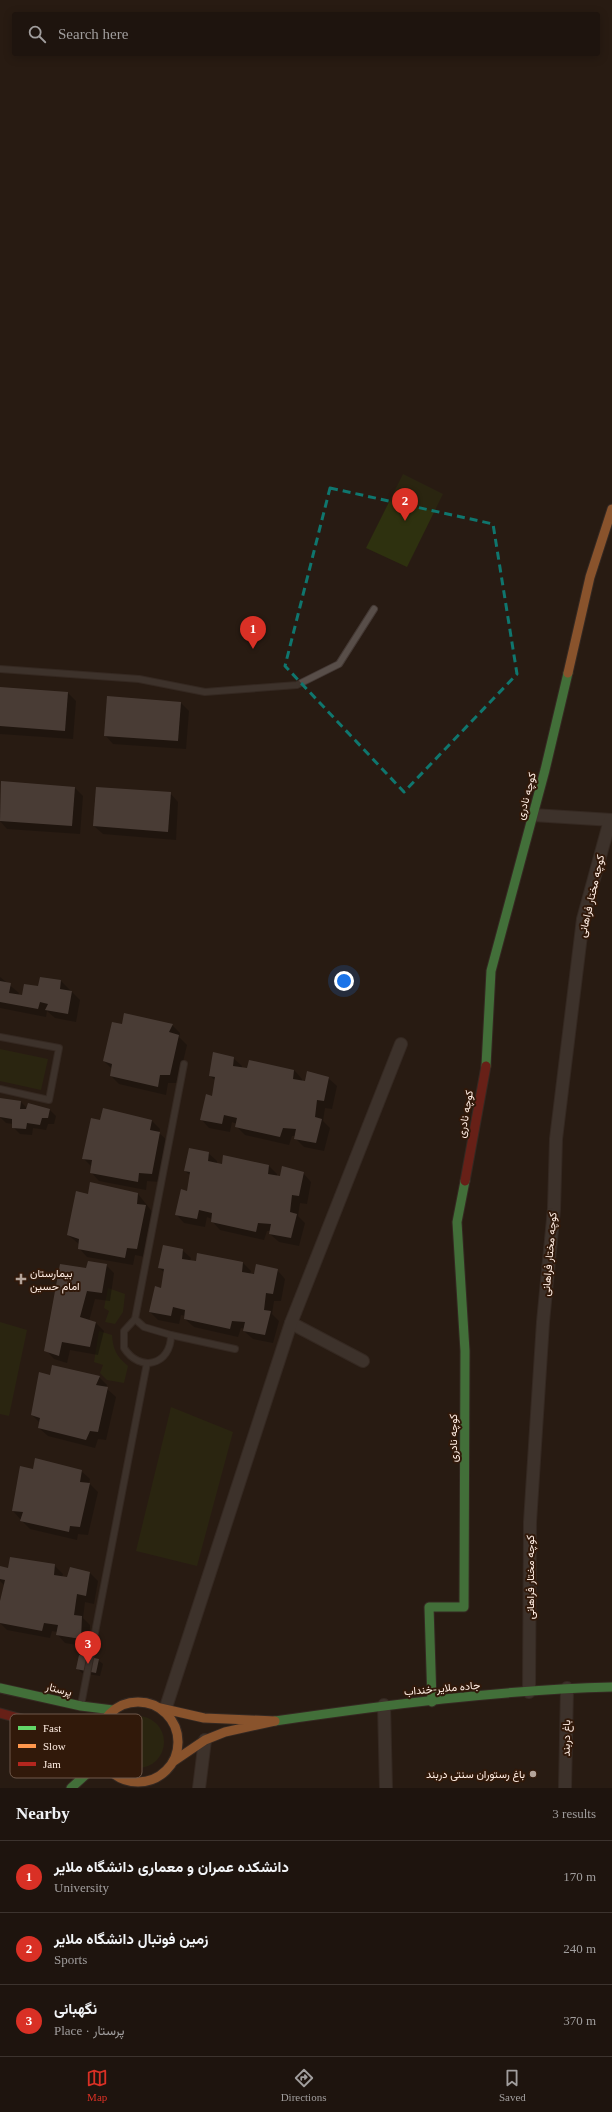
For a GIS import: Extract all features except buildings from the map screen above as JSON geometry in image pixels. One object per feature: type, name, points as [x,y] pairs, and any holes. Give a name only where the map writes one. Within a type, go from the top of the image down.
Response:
[{"type":"street","name":"کوچه نادری","points":[[432,1702],[429,1607],[464,1607],[465,1350],[457,1222],[487,1058],[491,971],[533,815],[590,577],[612,509]]},
{"type":"street","points":[[533,815],[611,820]]},
{"type":"street","name":"کوچه مختار فراهانی","points":[[529,1692],[530,1522],[543,1322],[554,1209],[556,1139],[583,919],[611,820]]},
{"type":"street","points":[[121,1778],[134,1782],[148,1781],[158,1777],[167,1770],[174,1761],[178,1751],[179,1739],[176,1727],[164,1706],[291,1323],[401,1044]]},
{"type":"street","points":[[291,1323],[363,1361]]},
{"type":"street","name":"جاده ملایر-خنداب","points":[[275,1721],[384,1705],[432,1702],[566,1688],[612,1687]]},
{"type":"street","name":"پرستار","points":[[0,1688],[81,1706],[113,1710]]},
{"type":"street","name":"باغ دربند","points":[[565,1788],[566,1688]]},
{"type":"street","points":[[110,1714],[113,1710],[124,1704],[136,1702],[164,1706],[204,1718],[275,1721]]},
{"type":"street","points":[[384,1705],[386,1788]]},
{"type":"street","points":[[0,1713],[10,1716]]},
{"type":"street","points":[[174,1761],[205,1740],[225,1732],[275,1721]]},
{"type":"street","points":[[199,1788],[205,1740]]},
{"type":"street","points":[[71,1788],[82,1778]]},
{"type":"street","points":[[124,1788],[134,1782]]},
{"type":"lane","points":[[0,669],[140,679],[205,692],[297,685],[339,664],[374,609]]},
{"type":"lane","points":[[0,1037],[59,1048],[49,1100],[0,1089]]},
{"type":"lane","points":[[171,1335],[169,1350],[158,1361],[147,1363],[135,1360],[124,1348],[124,1332],[128,1324],[135,1319],[184,1064]]},
{"type":"lane","points":[[135,1319],[144,1327],[171,1335],[234,1348]]},
{"type":"lane","points":[[81,1706],[147,1363]]},
{"type":"highlighted area","points":[[330,488],[493,524],[517,674],[404,792],[285,666]]},
{"type":"green space","points":[[403,474],[443,494],[407,567],[366,548]]},
{"type":"green space","points":[[0,1049],[48,1059],[41,1090],[0,1081]]},
{"type":"green space","points":[[108,1288],[125,1294],[123,1312],[115,1324],[105,1322],[109,1311],[104,1308]]},
{"type":"green space","points":[[0,1322],[27,1330],[9,1416],[0,1414]]},
{"type":"green space","points":[[99,1331],[112,1335],[116,1352],[128,1366],[124,1383],[107,1380],[100,1373],[103,1365],[94,1362]]},
{"type":"green space","points":[[171,1407],[233,1432],[197,1566],[136,1551]]},
{"type":"green space","points":[[142,1716],[152,1720],[160,1728],[164,1737],[164,1747],[160,1756],[152,1764],[142,1768]]},
{"type":"traffic: fast","points":[[486,1066],[491,971],[545,770],[568,673]]},
{"type":"traffic: fast","points":[[432,1702],[429,1607],[464,1607],[465,1351],[457,1222],[465,1181]]},
{"type":"traffic: fast","points":[[275,1721],[443,1699],[527,1691],[612,1687]]},
{"type":"traffic: fast","points":[[0,1688],[81,1706],[113,1710]]},
{"type":"traffic: fast","points":[[71,1788],[82,1778]]},
{"type":"traffic: slow","points":[[568,673],[590,577],[612,509]]},
{"type":"traffic: slow","points":[[110,1714],[123,1705],[130,1703],[138,1702],[153,1705],[166,1714],[171,1720],[175,1727],[178,1742]]},
{"type":"traffic: slow","points":[[160,1708],[204,1718],[275,1721],[225,1732],[205,1740],[174,1761]]},
{"type":"traffic: slow","points":[[121,1778],[138,1782],[153,1779],[160,1775],[166,1770],[175,1757],[178,1742]]},
{"type":"traffic: jam","points":[[465,1181],[486,1066]]},
{"type":"traffic: jam","points":[[0,1713],[10,1716]]},
{"type":"place","name":"زمین فوتبال دانشگاه ملایر","points":[[405,521]]},
{"type":"place","name":"دانشکده عمران و معماری دانشگاه ملایر","points":[[253,649]]},
{"type":"place","name":"بیمارستان امام حسین","points":[[21,1279]]},
{"type":"place","name":"نگهبانی","points":[[88,1664]]},
{"type":"place","name":"باغ رستوران سنتی دربند","points":[[533,1774]]}]
